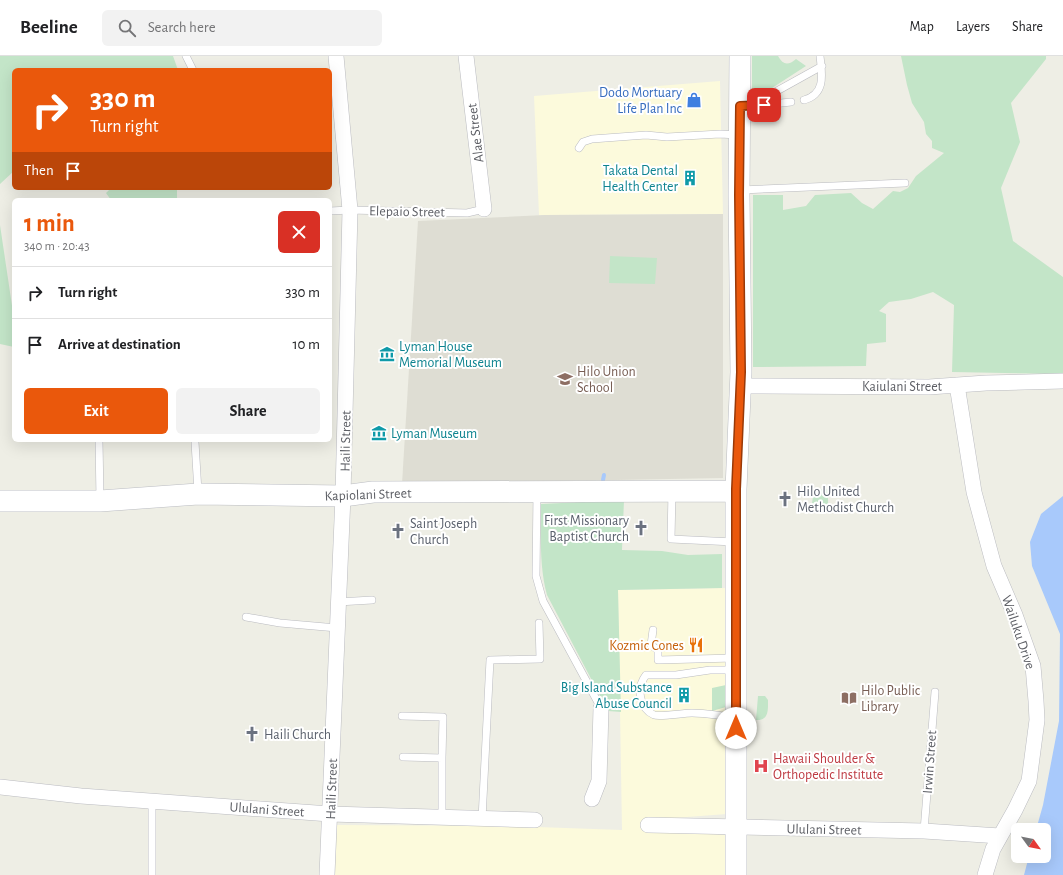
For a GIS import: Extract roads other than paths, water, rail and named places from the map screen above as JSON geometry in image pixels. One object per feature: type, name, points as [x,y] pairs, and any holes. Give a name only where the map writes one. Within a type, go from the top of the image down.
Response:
[{"type":"main road","points":[[736,875],[736,490],[741,386],[739,190],[740,135],[745,106],[740,56]]},
{"type":"main road","name":"Kapiolani Street","points":[[0,501],[100,501],[198,494],[343,496],[373,492],[736,490]]},
{"type":"street","name":"Haili Street","points":[[327,875],[343,496],[350,210],[336,56]]},
{"type":"street","name":"Alae Street","points":[[466,56],[484,209]]},
{"type":"street","name":"Kaiulani Street","points":[[741,386],[930,387],[986,383],[1063,381]]},
{"type":"street","name":"Wailuku Drive","points":[[957,385],[974,492],[988,546],[994,566],[1015,615],[1033,666],[1037,720],[1029,781],[993,849],[985,875]]},
{"type":"street","points":[[592,799],[599,781],[601,708]]},
{"type":"street","name":"Ululani Street","points":[[0,787],[81,796],[330,814],[535,820]]},
{"type":"street","name":"Ululani Street","points":[[648,825],[924,831],[1000,836]]},
{"type":"lane","points":[[186,56],[193,68]]},
{"type":"lane","points":[[804,100],[811,98],[821,87],[822,66],[820,56]]},
{"type":"lane","points":[[745,106],[822,66]]},
{"type":"lane","points":[[745,106],[791,102]]},
{"type":"lane","points":[[579,148],[583,142],[592,139],[646,135],[667,137],[720,134],[740,135]]},
{"type":"lane","points":[[739,190],[905,183]]},
{"type":"lane","name":"Elepaio Street","points":[[332,211],[467,213],[484,209]]},
{"type":"lane","points":[[99,442],[100,501]]},
{"type":"lane","points":[[196,442],[198,494]]},
{"type":"lane","points":[[672,490],[671,539],[737,543]]},
{"type":"lane","points":[[537,491],[536,576],[543,601],[601,708]]},
{"type":"lane","points":[[338,602],[372,600]]},
{"type":"lane","points":[[246,617],[280,623],[337,628]]},
{"type":"lane","points":[[482,819],[490,660],[540,659],[538,623]]},
{"type":"lane","points":[[652,630],[651,645],[658,650],[658,660],[737,664]]},
{"type":"lane","points":[[736,717],[692,713],[656,716],[648,711],[642,704],[640,694],[642,681],[646,675],[676,675],[737,664]]},
{"type":"lane","name":"Irwin Street","points":[[924,831],[935,692]]},
{"type":"lane","points":[[402,716],[443,717],[442,818]]},
{"type":"lane","points":[[403,757],[442,758]]},
{"type":"lane","points":[[152,801],[152,875]]},
{"type":"water","points":[[1063,496],[1063,875],[1024,875],[1027,863],[1051,863],[1051,823],[1038,823],[1043,805],[1059,721],[1060,634],[1032,566],[1030,542],[1041,514]]},
{"type":"waterway","points":[[603,480],[604,475]]},
{"type":"place","name":"Dodo Mortuary Life Plan Inc","points":[[694,100]]},
{"type":"place","name":"Takata Dental Health Center","points":[[690,178]]},
{"type":"place","name":"Lyman House Memorial Museum","points":[[387,354]]},
{"type":"place","name":"Hilo Union School","points":[[565,379]]},
{"type":"place","name":"Lyman Museum","points":[[379,433]]},
{"type":"place","name":"Hilo United Methodist Church","points":[[785,499]]},
{"type":"place","name":"First Missionary Baptist Church","points":[[641,528]]},
{"type":"place","name":"Saint Joseph Church","points":[[398,531]]},
{"type":"place","name":"Kozmic Cones","points":[[696,645]]},
{"type":"place","name":"Big Island Substance Abuse Council","points":[[684,695]]},
{"type":"place","name":"Hilo Public Library","points":[[849,698]]},
{"type":"place","name":"Haili Church","points":[[252,734]]},
{"type":"place","name":"Hawaii Shoulder & Orthopedic Institute","points":[[761,766]]}]
